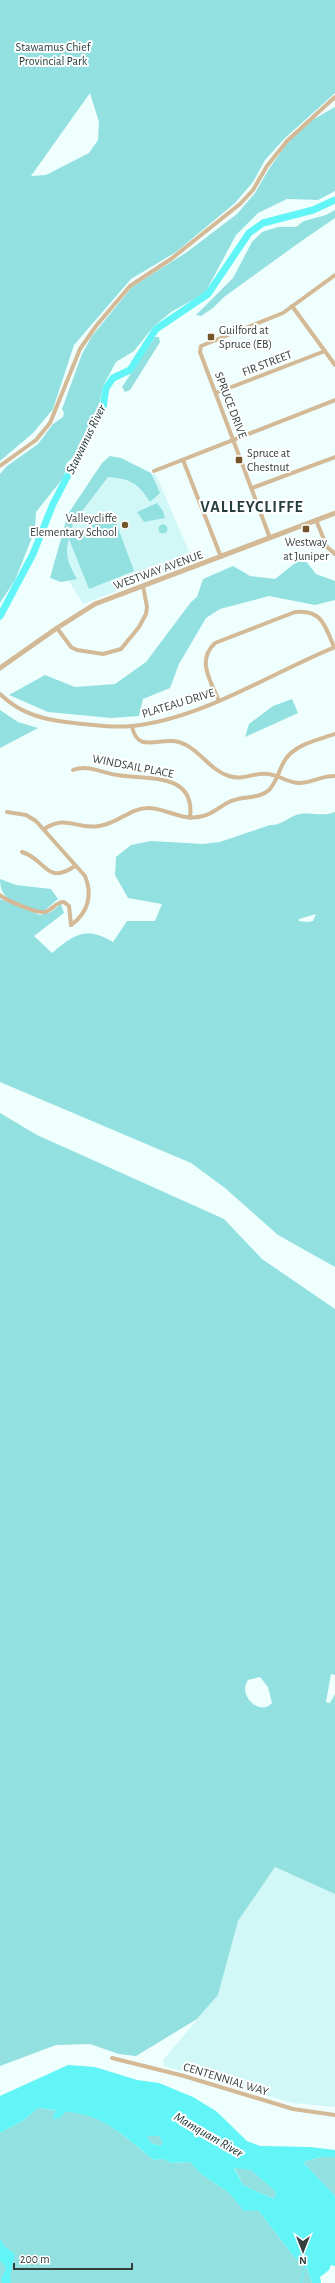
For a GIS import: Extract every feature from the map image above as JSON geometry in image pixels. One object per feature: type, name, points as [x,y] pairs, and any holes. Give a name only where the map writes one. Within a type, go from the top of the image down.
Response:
[{"type":"street","points":[[0,466],[36,440],[50,424],[80,349],[96,326],[130,286],[172,259],[235,209],[253,190],[267,166],[287,141],[335,97]]},
{"type":"street","points":[[335,275],[292,306],[335,365]]},
{"type":"street","name":"SPRUCE DRIVE","points":[[270,538],[200,352],[201,346],[279,315],[292,306]]},
{"type":"street","name":"FIR STREET","points":[[216,393],[325,351]]},
{"type":"street","points":[[154,471],[335,400]]},
{"type":"street","points":[[252,488],[335,457]]},
{"type":"street","points":[[183,460],[221,557]]},
{"type":"street","name":"WESTWAY AVENUE","points":[[0,668],[57,628],[95,604],[335,513]]},
{"type":"street","points":[[316,520],[327,547],[335,554]]},
{"type":"street","points":[[57,628],[71,647],[78,650],[103,654],[121,649],[139,628],[146,614],[147,607],[143,586]]},
{"type":"street","points":[[219,701],[204,664],[208,649],[215,643],[295,612],[304,611],[312,613],[322,620],[335,647]]},
{"type":"street","name":"PLATEAU DRIVE","points":[[0,694],[12,705],[24,712],[43,718],[90,725],[132,726],[164,720],[219,701],[335,647]]},
{"type":"street","points":[[132,726],[134,734],[143,742],[152,743],[171,740],[188,745],[216,769],[228,776],[244,778],[266,773],[300,783],[335,776]]},
{"type":"street","points":[[44,829],[52,824],[64,821],[92,827],[106,825],[133,810],[144,808],[155,809],[190,818],[212,813],[236,799],[264,794],[272,786],[285,760],[294,751],[335,734]]},
{"type":"street","name":"WINDSAIL PLACE","points":[[72,770],[88,768],[118,776],[170,781],[181,787],[187,795],[190,806],[190,818]]},
{"type":"street","points":[[0,895],[7,900],[40,913],[50,910],[58,902],[64,902],[69,906],[71,924],[77,920],[89,902],[89,885],[85,876],[44,829],[26,815],[7,812]]},
{"type":"street","points":[[22,852],[31,855],[46,870],[54,874],[65,873],[76,866]]},
{"type":"street","name":"CENTENNIAL WAY","points":[[112,2058],[184,2076],[293,2109],[335,2115]]},
{"type":"shaded area","name":"Valleycliffe Elementary School","points":[[114,461],[156,475],[193,561],[83,604],[66,576],[53,564],[91,489]]},
{"type":"shaded area","points":[[275,1867],[335,1894],[335,2107],[293,2103],[164,2066],[163,2060],[218,1995],[238,1921]]},
{"type":"green space","name":"Stawamus Chief Provincial Park","points":[[0,0],[335,0],[335,93],[284,139],[265,160],[253,182],[235,203],[176,252],[131,279],[74,345],[53,409],[33,433],[0,461]],"holes":[[[90,93],[99,122],[98,140],[89,153],[46,175],[31,176]]]},
{"type":"green space","points":[[335,107],[335,191],[318,200],[287,199],[258,213],[236,235],[205,293],[171,312],[154,326],[134,351],[116,362],[103,386],[98,411],[80,450],[66,464],[64,477],[36,512],[35,530],[15,580],[0,603],[0,474],[7,466],[38,444],[53,424],[63,417],[64,413],[62,409],[82,354],[92,336],[132,287],[187,252],[237,214],[255,193],[269,169],[288,142],[309,122]]},
{"type":"green space","points":[[335,210],[335,218],[224,297],[213,308],[201,316],[196,315],[233,278],[252,242],[262,232],[278,227],[296,227],[304,221],[326,215]]},
{"type":"green space","points":[[155,337],[159,337],[160,342],[130,390],[125,392],[122,387]]},
{"type":"green space","points":[[110,456],[121,458],[151,473],[160,493],[150,502],[142,490],[133,483],[123,479],[108,477],[73,523],[71,533],[114,517],[134,571],[89,589],[69,539],[67,555],[77,579],[61,582],[50,578],[68,514],[102,463]]},
{"type":"green space","points":[[157,503],[163,511],[165,518],[144,522],[137,512]]},
{"type":"green space","points":[[161,525],[165,525],[167,529],[165,533],[161,533],[159,531],[159,527]]},
{"type":"green space","points":[[299,560],[305,560],[316,574],[335,581],[335,600],[315,605],[269,596],[220,609],[206,618],[179,664],[170,688],[143,699],[139,716],[111,718],[48,712],[9,695],[45,675],[75,687],[115,684],[146,662],[191,602],[197,597],[203,579],[233,566],[250,576],[275,579]]},
{"type":"green space","points":[[292,699],[298,713],[245,737],[249,724],[273,706]]},
{"type":"green space","points":[[0,710],[18,722],[38,728],[0,748]]},
{"type":"green space","points":[[335,812],[335,1267],[278,1235],[225,1188],[191,1163],[0,1082],[0,899],[40,915],[51,912],[61,904],[64,913],[34,936],[52,953],[67,941],[81,934],[96,934],[113,942],[127,921],[155,921],[162,904],[128,898],[115,875],[116,857],[131,845],[151,841],[203,844],[220,842],[270,825],[278,824],[300,814]],"holes":[[[316,914],[313,921],[299,921],[299,919]]]},
{"type":"green space","points":[[0,879],[16,885],[51,889],[58,899],[44,911],[39,911],[18,904],[7,898],[3,893]]},
{"type":"green space","points":[[0,1113],[37,1135],[224,1219],[262,1259],[335,1309],[335,1675],[331,1674],[326,1702],[330,1703],[335,1694],[335,1894],[275,1867],[238,1921],[218,1995],[197,2019],[136,2056],[119,2054],[90,2044],[56,2045],[0,2066]],"holes":[[[260,1677],[268,1687],[272,1703],[267,1707],[256,1706],[251,1702],[245,1692],[245,1686],[248,1680]]]},
{"type":"green space","points":[[38,2108],[56,2110],[52,2119],[66,2112],[78,2112],[90,2115],[125,2136],[154,2160],[163,2159],[171,2163],[190,2162],[200,2173],[229,2193],[244,2210],[258,2210],[295,2258],[307,2268],[312,2283],[0,2283],[0,2133],[24,2120]]},
{"type":"green space","points":[[146,2136],[159,2136],[164,2142],[161,2146],[151,2143]]},
{"type":"green space","points":[[321,2157],[335,2157],[335,2196],[303,2162]]},
{"type":"green space","points":[[234,2167],[251,2170],[276,2192],[274,2199],[243,2185]]},
{"type":"water","name":"Mamquam River","points":[[68,2065],[95,2067],[137,2080],[159,2083],[193,2097],[216,2111],[247,2141],[260,2146],[310,2147],[335,2150],[335,2157],[321,2157],[303,2162],[335,2196],[335,2266],[331,2265],[329,2270],[320,2277],[321,2283],[312,2283],[307,2268],[295,2258],[258,2210],[244,2211],[229,2193],[200,2173],[190,2162],[171,2163],[163,2159],[154,2160],[113,2128],[91,2117],[78,2113],[65,2112],[60,2118],[52,2119],[56,2110],[38,2108],[24,2120],[0,2133],[0,2096]],"holes":[[[147,2136],[159,2136],[163,2142],[161,2146],[151,2143]],[[234,2168],[251,2170],[276,2192],[274,2199],[243,2185]]]},
{"type":"water","points":[[0,2238],[4,2246],[15,2254],[10,2277],[11,2283],[2,2283],[1,2280],[6,2268],[0,2260]]},
{"type":"waterway","name":"Stawamus River","points":[[0,616],[33,554],[53,504],[103,408],[106,388],[113,378],[130,370],[156,329],[208,294],[249,233],[263,223],[313,210],[335,200]]},
{"type":"waterway","points":[[301,2283],[305,2266]]},
{"type":"place","name":"Guilford at Spruce (EB)","points":[[211,337]]},
{"type":"place","name":"Spruce at Chestnut","points":[[239,460]]},
{"type":"place","name":"Valleycliffe Elementary School","points":[[125,525]]},
{"type":"place","name":"Westway at Juniper","points":[[306,529]]},
{"type":"district","name":"VALLEYCLIFFE","points":[[252,506]]}]
